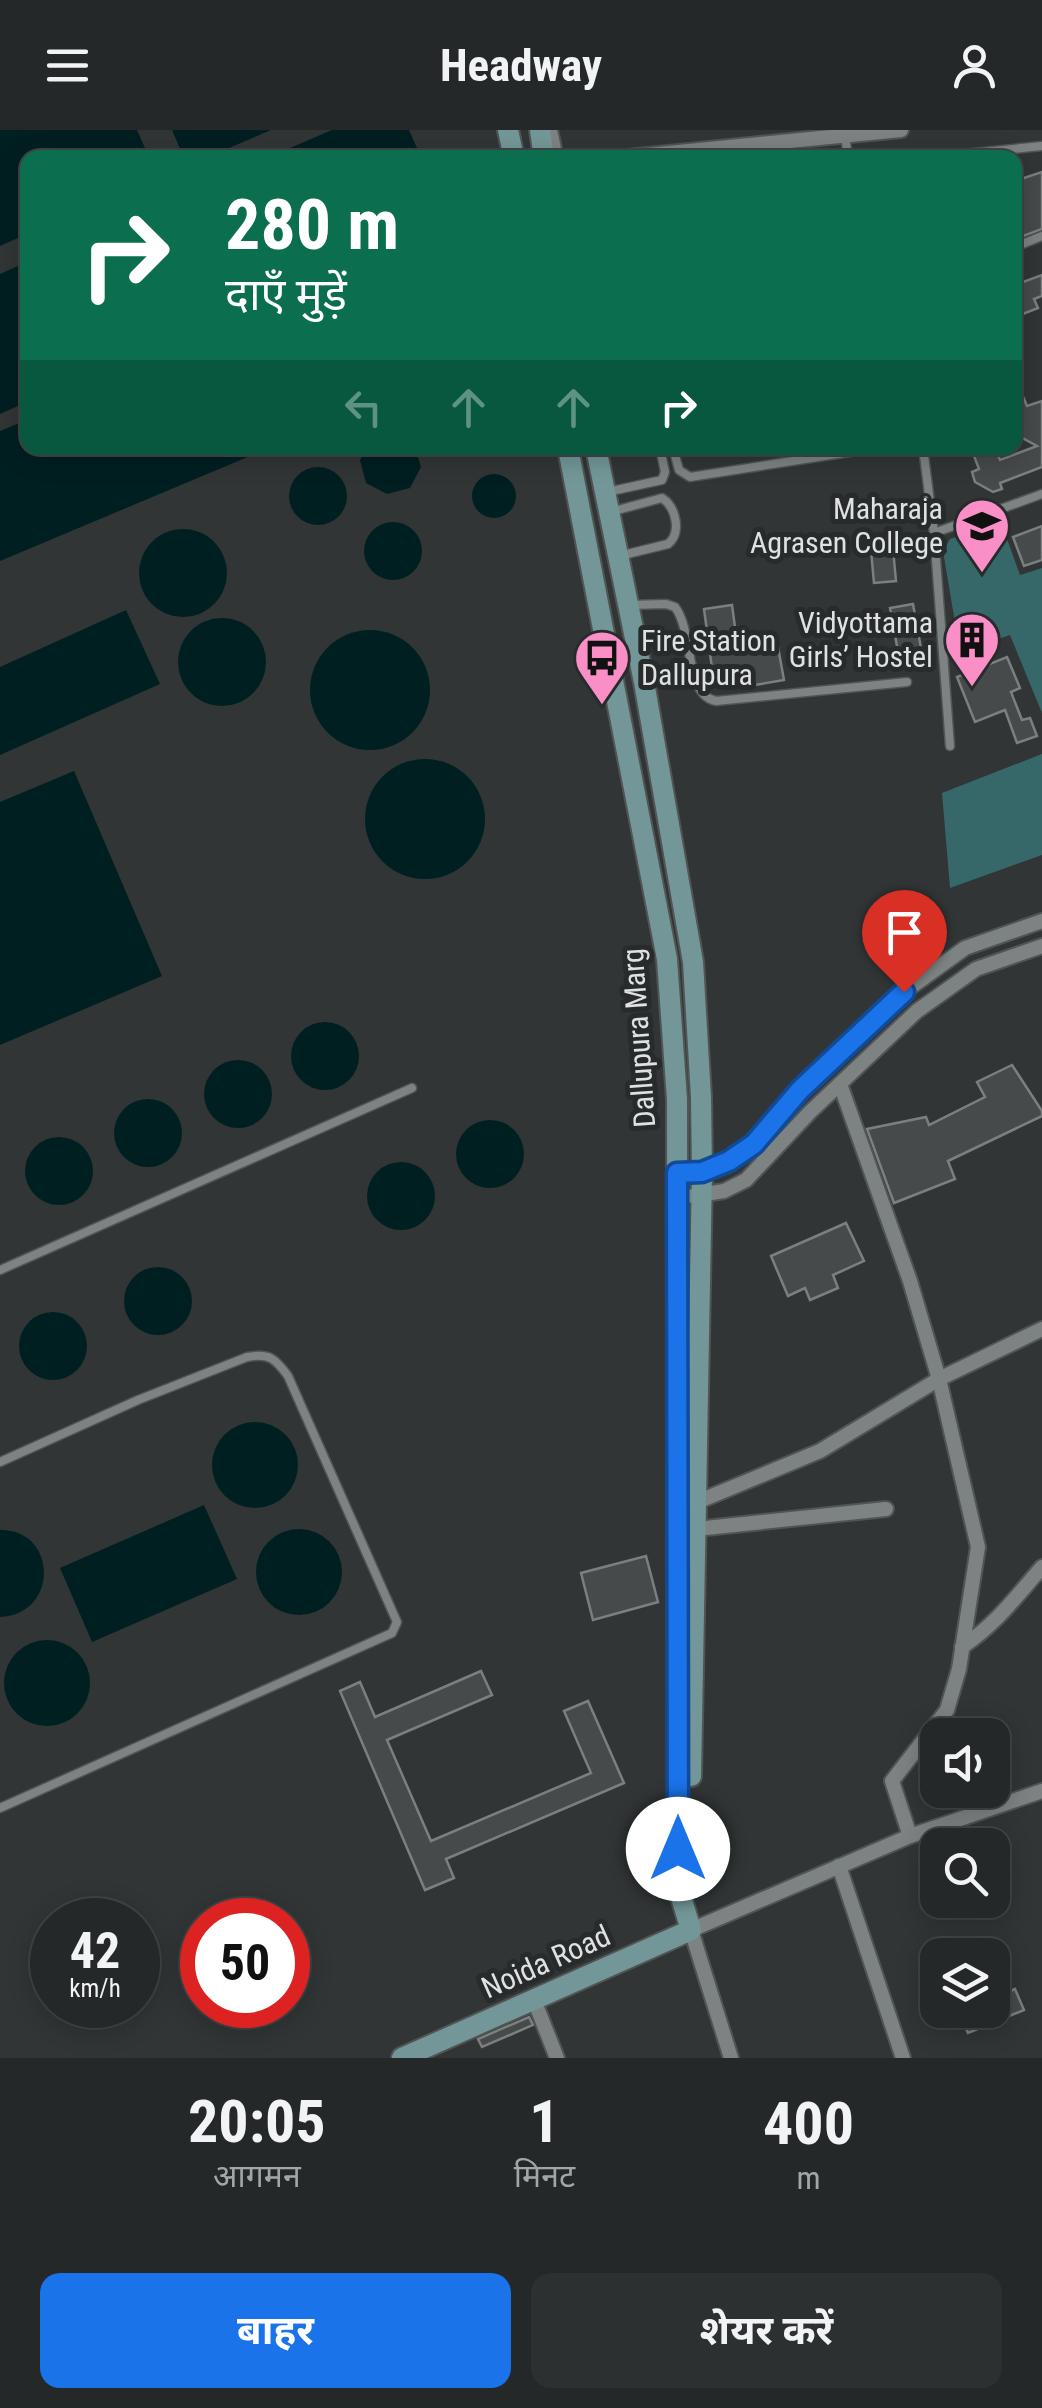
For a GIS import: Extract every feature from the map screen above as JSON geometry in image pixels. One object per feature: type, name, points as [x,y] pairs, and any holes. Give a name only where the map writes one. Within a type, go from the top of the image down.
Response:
[{"type":"main road","name":"Dallupura Marg","points":[[569,455],[667,960],[677,1099],[678,1887],[684,1904]]},
{"type":"main road","name":"Dallupura Marg","points":[[598,455],[629,605],[693,962],[702,1172],[690,1886],[684,1904]]},
{"type":"main road","points":[[684,1904],[690,1930]]},
{"type":"main road","name":"Noida Road","points":[[402,2058],[690,1930]]},
{"type":"street","points":[[694,150],[900,130]]},
{"type":"street","points":[[677,1173],[702,1172],[729,1161],[754,1144],[800,1090],[904,992],[965,948],[1042,921]]},
{"type":"street","points":[[676,1198],[724,1191],[746,1180],[917,1011],[976,969],[1042,946]]},
{"type":"street","points":[[840,1084],[910,1281],[939,1379],[978,1547],[962,1648],[946,1710],[892,1781],[910,1836]]},
{"type":"street","points":[[697,1502],[820,1451],[939,1379],[1042,1329]]},
{"type":"street","points":[[696,1529],[886,1508]]},
{"type":"street","points":[[962,1648],[1007,1612],[1042,1566]]},
{"type":"street","points":[[731,2058],[690,1930],[910,1836],[1041,1792]]},
{"type":"street","points":[[840,1866],[904,2058]]},
{"type":"street","points":[[534,2000],[557,2058]]},
{"type":"lane","points":[[845,134],[847,150]]},
{"type":"lane","points":[[1003,150],[1042,146]]},
{"type":"lane","points":[[608,502],[662,480],[665,472],[661,455]]},
{"type":"lane","points":[[675,455],[679,470],[690,477],[835,455]]},
{"type":"lane","points":[[793,455],[794,462]]},
{"type":"lane","points":[[924,455],[934,532],[950,746]]},
{"type":"lane","points":[[934,532],[1042,494]]},
{"type":"lane","points":[[608,502],[662,498],[670,503],[678,530],[668,544],[619,556]]},
{"type":"lane","points":[[629,605],[675,608],[686,632],[696,683],[706,699],[907,682]]},
{"type":"lane","points":[[0,1270],[412,1088]]},
{"type":"lane","points":[[0,1462],[138,1400],[247,1357],[263,1354],[275,1358],[288,1376],[397,1622],[392,1632],[0,1808]]},
{"type":"shaded area","points":[[0,130],[137,130],[146,150],[20,150],[20,237],[0,246]]},
{"type":"shaded area","points":[[172,130],[271,130],[224,150],[181,150]]},
{"type":"shaded area","points":[[332,130],[409,130],[418,150],[285,150]]},
{"type":"shaded area","points":[[20,265],[20,405],[0,414],[0,274]]},
{"type":"shaded area","points":[[20,423],[20,455],[252,455],[0,561],[0,431]]},
{"type":"shaded area","points":[[363,455],[417,455],[421,467],[410,488],[387,494],[366,483],[360,460]]},
{"type":"shaded area","points":[[318,467],[339,475],[347,496],[339,517],[318,525],[297,517],[289,496],[297,475]]},
{"type":"shaded area","points":[[494,474],[510,480],[516,496],[510,512],[494,518],[478,512],[472,496],[478,480]]},
{"type":"shaded area","points":[[393,522],[414,530],[422,551],[414,572],[393,580],[372,572],[364,551],[372,530]]},
{"type":"shaded area","points":[[1001,522],[1020,575],[1042,568],[1042,713],[1010,635],[960,652],[943,551],[950,539]]},
{"type":"shaded area","points":[[183,529],[214,542],[227,573],[214,604],[183,617],[152,604],[139,573],[152,542]]},
{"type":"shaded area","points":[[126,610],[160,684],[0,755],[0,667]]},
{"type":"shaded area","points":[[222,618],[253,631],[266,662],[253,693],[222,706],[191,693],[178,662],[191,631]]},
{"type":"shaded area","points":[[370,630],[393,635],[412,648],[425,667],[430,690],[425,713],[412,732],[393,745],[370,750],[347,745],[328,732],[315,713],[310,690],[315,667],[328,648],[347,635]]},
{"type":"shaded area","points":[[1042,754],[1042,855],[950,888],[942,793]]},
{"type":"shaded area","points":[[425,759],[448,764],[467,777],[480,796],[485,819],[480,842],[467,861],[448,874],[425,879],[402,874],[383,861],[370,842],[365,819],[370,796],[383,777],[402,764]]},
{"type":"shaded area","points":[[74,771],[162,976],[0,1045],[0,802]]},
{"type":"shaded area","points":[[325,1022],[338,1024],[349,1032],[357,1043],[357,1069],[349,1080],[338,1088],[325,1090],[312,1088],[301,1080],[293,1069],[291,1056],[293,1043],[301,1032],[312,1024]]},
{"type":"shaded area","points":[[238,1060],[251,1062],[262,1070],[270,1081],[270,1107],[262,1118],[251,1126],[238,1128],[225,1126],[214,1118],[206,1107],[204,1094],[206,1081],[214,1070],[225,1062]]},
{"type":"shaded area","points":[[148,1099],[161,1101],[172,1109],[180,1120],[180,1146],[172,1157],[161,1165],[148,1167],[135,1165],[124,1157],[116,1146],[114,1133],[116,1120],[124,1109],[135,1101]]},
{"type":"shaded area","points":[[490,1120],[503,1122],[514,1130],[522,1141],[522,1167],[514,1178],[503,1186],[490,1188],[477,1186],[466,1178],[458,1167],[456,1154],[458,1141],[466,1130],[477,1122]]},
{"type":"shaded area","points":[[59,1137],[72,1139],[83,1147],[91,1158],[91,1184],[83,1195],[72,1203],[59,1205],[46,1203],[35,1195],[27,1184],[25,1171],[27,1158],[35,1147],[46,1139]]},
{"type":"shaded area","points":[[401,1162],[414,1164],[425,1172],[433,1183],[433,1209],[425,1220],[414,1228],[401,1230],[388,1228],[377,1220],[369,1209],[367,1196],[369,1183],[377,1172],[388,1164]]},
{"type":"shaded area","points":[[158,1267],[171,1269],[182,1277],[190,1288],[190,1314],[182,1325],[171,1333],[158,1335],[145,1333],[134,1325],[126,1314],[124,1301],[126,1288],[134,1277],[145,1269]]},
{"type":"shaded area","points":[[53,1312],[66,1314],[77,1322],[85,1333],[85,1359],[77,1370],[66,1378],[53,1380],[40,1378],[29,1370],[21,1359],[19,1346],[21,1333],[29,1322],[40,1314]]},
{"type":"shaded area","points":[[247,1422],[263,1422],[286,1434],[295,1448],[295,1482],[286,1496],[263,1508],[247,1508],[231,1501],[219,1489],[212,1473],[212,1457],[219,1441],[231,1429]]},
{"type":"shaded area","points":[[204,1505],[237,1579],[92,1642],[60,1568]]},
{"type":"shaded area","points":[[291,1529],[307,1529],[330,1541],[339,1555],[339,1589],[330,1603],[307,1615],[291,1615],[275,1608],[263,1596],[256,1580],[256,1564],[263,1548],[275,1536]]},
{"type":"shaded area","points":[[0,1530],[19,1533],[32,1543],[41,1556],[44,1572],[33,1602],[20,1612],[0,1617]]},
{"type":"shaded area","points":[[39,1640],[55,1640],[78,1652],[87,1666],[87,1700],[78,1714],[55,1726],[39,1726],[23,1719],[11,1707],[4,1691],[4,1675],[11,1659],[23,1647]]},
{"type":"building","points":[[1042,172],[1042,229],[1022,236],[1022,179]]},
{"type":"building","points":[[1042,275],[1042,296],[1034,299],[1038,308],[1022,314],[1022,282]]},
{"type":"building","points":[[1022,394],[1027,406],[1042,401],[1042,467],[1000,483],[1002,489],[993,492],[975,482],[972,472],[979,469],[974,455],[998,455],[1000,460],[1022,455],[1037,446],[1022,438]]},
{"type":"building","points":[[1042,526],[1042,560],[1024,566],[1013,537]]},
{"type":"building","points":[[892,538],[896,581],[874,583],[870,540]]},
{"type":"building","points":[[913,604],[922,654],[899,657],[890,608]]},
{"type":"building","points":[[732,605],[737,642],[776,636],[784,680],[755,685],[754,678],[714,683],[704,609]]},
{"type":"building","name":"Vidyottama Girls’ Hostel","points":[[1007,657],[1020,688],[1011,692],[1022,720],[1030,718],[1037,736],[1017,743],[1005,710],[975,722],[957,677]]},
{"type":"building","points":[[1012,1065],[1042,1116],[948,1161],[955,1179],[894,1203],[867,1129],[926,1117],[929,1125],[985,1097],[977,1082]]},
{"type":"building","points":[[846,1223],[864,1261],[833,1275],[838,1288],[810,1300],[805,1288],[788,1296],[771,1256]]},
{"type":"building","points":[[646,1556],[658,1602],[593,1620],[581,1573]]},
{"type":"building","points":[[481,1671],[492,1695],[387,1740],[431,1841],[591,1773],[564,1711],[588,1701],[624,1783],[446,1859],[454,1878],[425,1890],[340,1691],[360,1682],[375,1717]]},
{"type":"building","points":[[1015,1989],[1024,2010],[1010,2016],[1010,1991]]},
{"type":"building","points":[[529,2017],[533,2025],[482,2047],[478,2039]]},
{"type":"place","name":"Maharaja Agrasen College","points":[[982,575]]},
{"type":"place","name":"Vidyottama Girls’ Hostel","points":[[972,689]]},
{"type":"place","name":"Fire Station Dallupura","points":[[602,707]]},
{"type":"route","points":[[678,1849],[677,1173],[702,1172],[729,1161],[754,1144],[800,1090],[904,992]]}]
